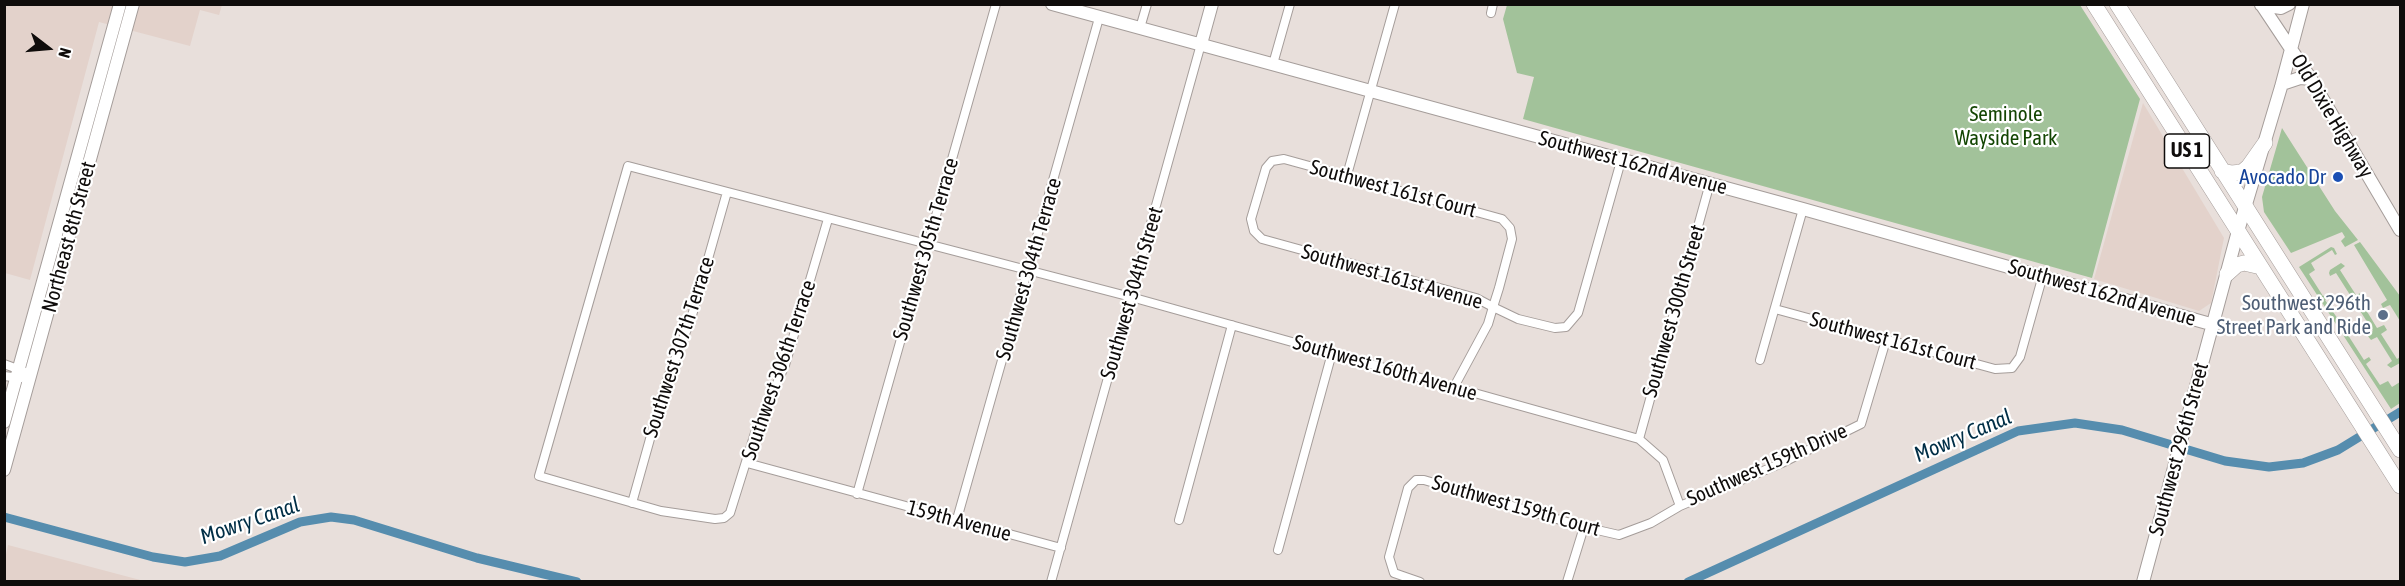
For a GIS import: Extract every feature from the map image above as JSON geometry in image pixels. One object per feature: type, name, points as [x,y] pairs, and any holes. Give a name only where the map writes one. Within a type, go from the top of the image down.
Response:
[{"type":"highway","name":"US 1","points":[[2094,4],[2400,486]]},
{"type":"highway","points":[[2105,4],[2129,42],[2153,61]]},
{"type":"highway","name":"US 1","points":[[2117,4],[2400,450]]},
{"type":"highway","points":[[2136,71],[2158,90],[2224,192],[2245,205]]},
{"type":"highway","points":[[2222,171],[2242,172],[2265,142]]},
{"type":"highway","points":[[2238,231],[2253,237],[2324,347],[2344,362]]},
{"type":"highway","points":[[2227,274],[2237,265],[2244,263],[2261,267]]},
{"type":"street","name":"Northeast 8th Street","points":[[4,470],[122,22],[120,4]]},
{"type":"street","name":"Northeast 8th Street","points":[[4,422],[14,374],[122,22],[133,4]]},
{"type":"street","name":"Southwest 305th Terrace","points":[[857,494],[996,4]]},
{"type":"street","name":"Southwest 162nd Avenue","points":[[1052,4],[1621,161],[1710,183],[2214,325]]},
{"type":"street","points":[[1140,28],[1147,4]]},
{"type":"street","name":"Southwest 304th Street","points":[[1051,582],[1212,4]]},
{"type":"street","points":[[1273,64],[1290,4]]},
{"type":"street","points":[[1347,175],[1395,4]]},
{"type":"street","points":[[2261,5],[2281,8],[2289,4]]},
{"type":"street","name":"Southwest 296th Street","points":[[2143,582],[2245,205],[2282,84],[2303,4]]},
{"type":"street","name":"Old Dixie Highway","points":[[2261,5],[2311,79],[2400,230]]},
{"type":"street","name":"Southwest 304th Terrace","points":[[957,519],[1099,18]]},
{"type":"street","points":[[2282,84],[2300,78],[2311,79]]},
{"type":"street","name":"Southwest 161st Court","points":[[1254,231],[1251,219],[1266,168],[1272,161],[1284,159],[1502,219],[1510,228],[1512,239],[1494,307]]},
{"type":"street","name":"Southwest 161st Avenue","points":[[1254,231],[1262,239],[1476,298],[1518,319],[1555,328],[1566,327],[1578,313],[1621,161]]},
{"type":"street","points":[[632,503],[539,476],[628,166],[885,235],[928,243]]},
{"type":"street","name":"Southwest 300th Street","points":[[1639,439],[1710,183]]},
{"type":"street","name":"Southwest 307th Terrace","points":[[632,503],[666,382],[691,319],[727,192]]},
{"type":"street","points":[[1760,360],[1803,209]]},
{"type":"street","name":"Southwest 306th Terrace","points":[[632,503],[688,516],[715,519],[724,518],[730,513],[762,415],[785,365],[828,219]]},
{"type":"street","name":"Southwest 160th Avenue","points":[[928,243],[1131,297],[1639,439]]},
{"type":"street","name":"Southwest 161st Court","points":[[1775,309],[1995,369],[2012,368],[2020,357],[2043,275]]},
{"type":"street","points":[[1454,387],[1488,324],[1494,307]]},
{"type":"street","points":[[1179,520],[1232,325]]},
{"type":"street","name":"Southwest 159th Drive","points":[[1639,439],[1664,460],[1680,506],[1782,463],[1861,424],[1886,340]]},
{"type":"street","points":[[1278,550],[1332,353]]},
{"type":"street","points":[[4,364],[14,374],[30,377]]},
{"type":"street","name":"159th Avenue","points":[[747,463],[1061,548]]},
{"type":"street","name":"Southwest 159th Court","points":[[1420,582],[1394,573],[1389,557],[1408,488],[1416,480],[1424,480],[1584,527],[1619,535],[1651,523],[1680,506]]},
{"type":"street","points":[[1567,582],[1584,527]]},
{"type":"shaded area","points":[[4,5],[222,5],[219,15],[200,10],[190,46],[99,22],[30,280],[5,273]]},
{"type":"shaded area","points":[[2143,103],[2224,238],[2211,303],[2199,311],[2094,279]]},
{"type":"shaded area","points":[[8,545],[144,581],[5,581],[5,559]]},
{"type":"green space","name":"Seminole Wayside Park","points":[[1507,5],[2080,5],[2140,99],[2092,278],[1523,119],[1534,77],[1517,73],[1503,19]]},
{"type":"green space","points":[[2282,128],[2335,211],[2358,240],[2345,247],[2341,241],[2345,237],[2342,232],[2291,253],[2264,212],[2262,197]]},
{"type":"green space","points":[[2360,242],[2400,296],[2400,321],[2390,305],[2383,308],[2381,304],[2387,300],[2354,245]]},
{"type":"green space","points":[[2331,247],[2337,254],[2335,255],[2332,250],[2311,263],[2315,270],[2309,274],[2323,296],[2329,293],[2331,296],[2325,300],[2344,328],[2350,325],[2352,328],[2346,332],[2364,360],[2369,357],[2371,360],[2366,364],[2380,385],[2388,381],[2392,387],[2400,382],[2400,403],[2391,409],[2299,267]]},
{"type":"green space","points":[[2341,263],[2345,266],[2340,270],[2356,295],[2363,292],[2365,296],[2360,300],[2377,328],[2384,325],[2387,330],[2381,334],[2397,359],[2400,357],[2400,363],[2391,368],[2387,365],[2392,361],[2377,337],[2371,340],[2367,335],[2373,331],[2355,303],[2349,306],[2346,302],[2352,298],[2336,273],[2330,276],[2330,270]]},
{"type":"waterway","name":"Mowry Canal","points":[[1688,582],[2018,431],[2075,423],[2122,430],[2225,461],[2269,467],[2303,463],[2338,450],[2400,412]]},
{"type":"waterway","name":"Mowry Canal","points":[[4,517],[153,557],[185,562],[220,556],[300,522],[331,517],[354,520],[477,558],[577,582]]},
{"type":"place","name":"Avocado Dr","points":[[2338,177]]},
{"type":"place","name":"Southwest 296th Street Park and Ride","points":[[2383,315]]}]
